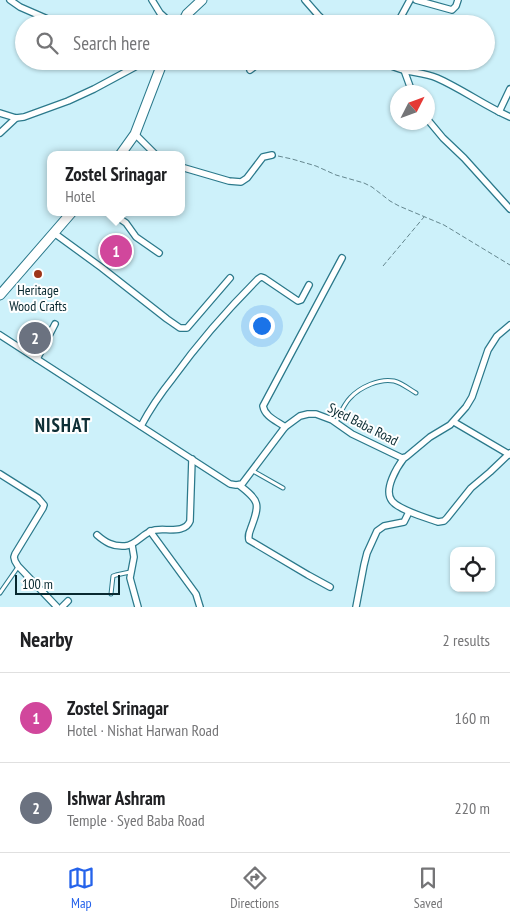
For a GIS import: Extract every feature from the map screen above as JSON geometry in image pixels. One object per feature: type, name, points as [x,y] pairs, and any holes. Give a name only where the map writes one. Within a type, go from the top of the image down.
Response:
[{"type":"main road","points":[[186,15],[202,0]]},
{"type":"main road","points":[[123,151],[134,134],[159,70]]},
{"type":"main road","points":[[0,295],[69,216]]},
{"type":"street","points":[[10,0],[40,15]]},
{"type":"street","points":[[152,0],[161,15]]},
{"type":"street","points":[[305,0],[318,15]]},
{"type":"street","points":[[402,15],[410,0]]},
{"type":"street","points":[[416,0],[452,10],[458,0]]},
{"type":"street","points":[[0,113],[16,118],[24,117],[68,101],[129,70]]},
{"type":"street","points":[[409,85],[404,70],[423,73],[450,84],[510,117]]},
{"type":"street","points":[[498,112],[510,89]]},
{"type":"street","points":[[0,133],[16,118]]},
{"type":"street","points":[[435,128],[510,209]]},
{"type":"street","points":[[134,134],[152,151]]},
{"type":"street","points":[[185,168],[229,181],[241,182],[247,178],[263,157],[272,155]]},
{"type":"street","points":[[116,216],[126,223],[136,237],[159,253]]},
{"type":"street","points":[[54,233],[180,328],[187,328],[230,278]]},
{"type":"street","points":[[285,427],[266,414],[263,406],[342,258]]},
{"type":"street","points":[[141,426],[149,410],[186,359],[225,312],[258,279],[264,278],[298,301],[301,300],[309,284]]},
{"type":"street","points":[[37,359],[55,324]]},
{"type":"street","name":"Syed Baba Road","points":[[239,485],[242,484],[285,427],[300,416],[308,414],[316,414],[332,420],[352,434],[404,458],[409,456],[430,437],[454,422],[470,402],[488,350],[497,336],[510,325]]},
{"type":"street","points":[[0,335],[230,484],[239,485],[252,495],[257,504],[256,515],[248,535],[250,540],[330,587]]},
{"type":"street","points":[[404,458],[393,476],[390,496],[393,503],[409,512],[438,522],[444,522],[471,488],[510,454],[454,422]]},
{"type":"street","points":[[97,535],[104,542],[111,545],[127,546],[132,545],[155,530],[182,529],[189,524],[192,459]]},
{"type":"street","points":[[0,474],[38,498],[44,505],[15,554],[15,561],[57,607]]},
{"type":"street","points":[[356,607],[367,553],[375,535],[384,526],[404,522],[409,512]]},
{"type":"street","points":[[150,532],[196,594],[200,607]]},
{"type":"street","points":[[132,545],[134,557],[130,572],[130,583],[138,607]]},
{"type":"street","points":[[62,607],[68,602]]},
{"type":"lane","points":[[336,422],[354,394],[369,385],[377,382],[394,381],[416,392]]},
{"type":"lane","points":[[252,471],[283,488]]},
{"type":"lane","points":[[0,593],[18,566]]},
{"type":"lane","points":[[111,594],[113,576],[130,572]]},
{"type":"path","points":[[272,155],[300,161],[336,175],[364,183],[390,201],[444,225],[510,265]]},
{"type":"path","points":[[383,266],[425,216]]},
{"type":"place","name":"Zostel Srinagar","points":[[116,251]]},
{"type":"place","name":"Heritage Wood Crafts","points":[[38,274]]},
{"type":"place","name":"Ishwar Ashram","points":[[35,338]]},
{"type":"district","name":"NISHAT","points":[[63,425]]}]
